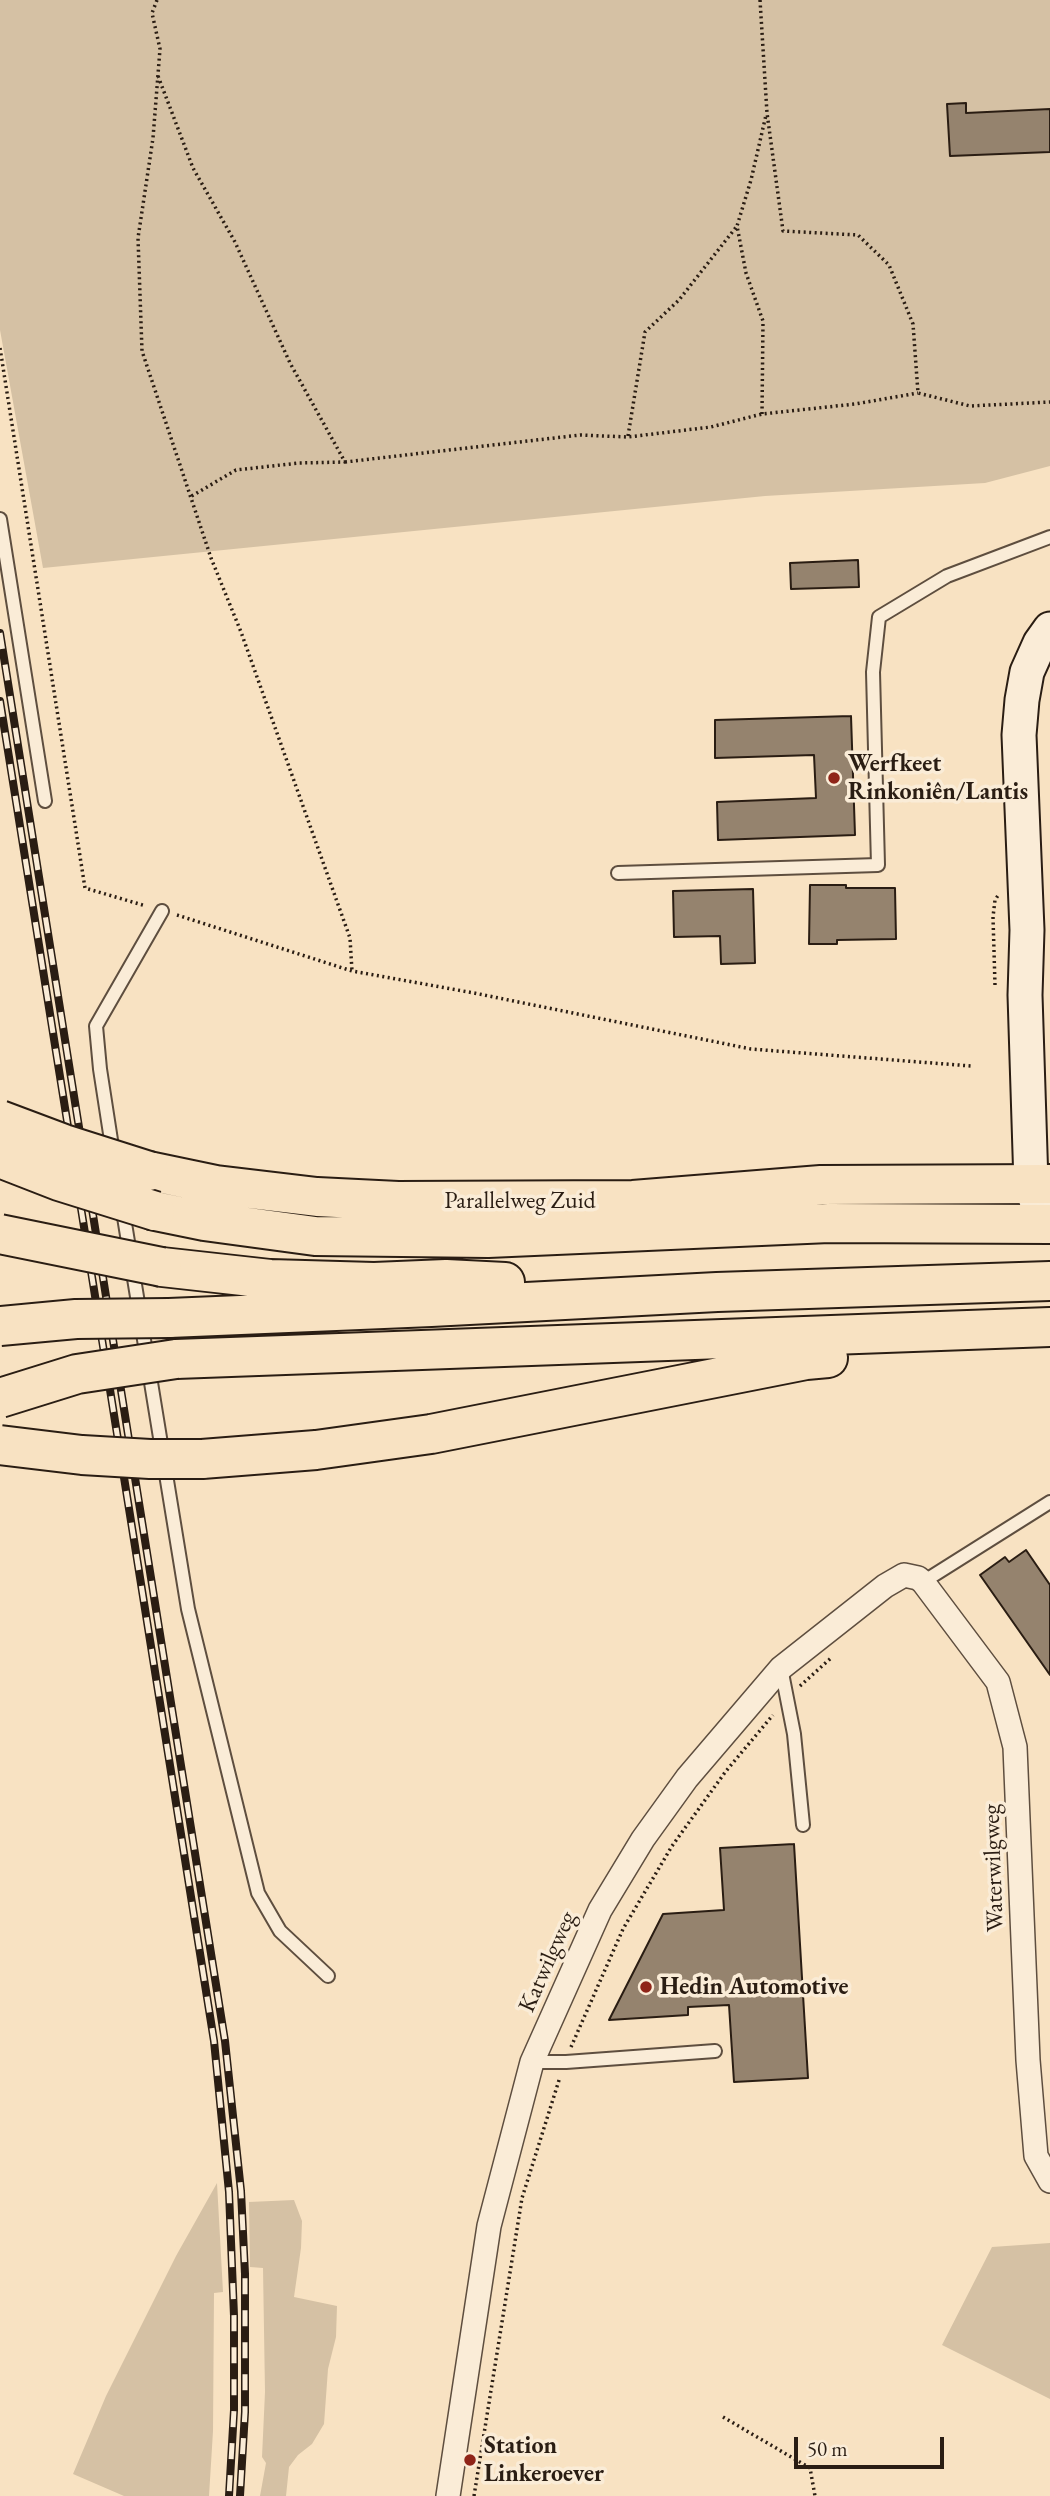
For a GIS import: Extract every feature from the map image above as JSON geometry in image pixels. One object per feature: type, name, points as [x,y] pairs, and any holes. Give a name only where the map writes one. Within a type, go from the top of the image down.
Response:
[{"type":"highway","name":"Parallelweg Zuid","points":[[0,1120],[149,1171],[216,1185],[317,1197],[398,1201],[633,1200],[821,1185],[1045,1203]]},
{"type":"highway","name":"Parallelweg Zuid","points":[[0,1158],[59,1181],[155,1211],[204,1222],[315,1236],[488,1238],[829,1223],[1045,1203]]},
{"type":"highway","points":[[0,1234],[162,1267],[270,1279],[374,1282],[446,1279],[717,1292]]},
{"type":"highway","points":[[0,1326],[76,1319],[169,1318],[717,1292],[1050,1281]]},
{"type":"highway","points":[[0,1398],[77,1374],[176,1359],[1050,1327]]},
{"type":"highway","points":[[0,1445],[82,1455],[149,1459],[202,1459],[316,1450],[431,1434],[806,1360],[862,1356],[937,1331]]},
{"type":"main road","points":[[1045,1203],[1025,995],[1027,930],[1019,735],[1021,701],[1027,672],[1040,643],[1050,629]]},
{"type":"main road","points":[[1050,670],[1042,692],[1039,718],[1050,1068]]},
{"type":"street","name":"Katwilgweg","points":[[448,2496],[489,2226],[532,2062],[600,1910],[643,1839],[687,1778],[781,1668],[885,1586],[904,1575],[920,1580]]},
{"type":"street","name":"Waterwilgweg","points":[[920,1580],[998,1682],[1015,1747],[1028,2060],[1036,2157],[1050,2180]]},
{"type":"lane","points":[[0,519],[46,801]]},
{"type":"lane","points":[[618,873],[878,865],[873,672],[879,617],[947,576],[1050,537]]},
{"type":"lane","points":[[162,911],[96,1026],[102,1083],[186,1597],[258,1893],[280,1931],[328,1976]]},
{"type":"lane","points":[[920,1580],[1050,1502]]},
{"type":"lane","points":[[781,1668],[788,1697],[803,1825]]},
{"type":"lane","points":[[532,2062],[715,2051]]},
{"type":"path","points":[[157,0],[152,13],[160,49],[153,138],[138,238],[142,351],[190,497],[350,938],[352,971]]},
{"type":"path","points":[[760,0],[767,113],[783,231],[858,235],[889,265],[913,324],[918,393]]},
{"type":"path","points":[[158,74],[193,169],[235,242],[290,363],[345,462]]},
{"type":"path","points":[[628,437],[645,332],[680,300],[737,226],[767,113]]},
{"type":"path","points":[[737,226],[746,273],[763,321],[762,414]]},
{"type":"path","points":[[0,348],[85,888],[352,971],[751,1049],[971,1066]]},
{"type":"path","points":[[190,497],[236,470],[299,463],[345,462],[580,435],[628,437],[711,427],[762,414],[855,404],[918,393],[970,406],[1050,402]]},
{"type":"path","points":[[995,985],[993,917],[996,900],[1003,886]]},
{"type":"path","points":[[474,2496],[522,2199],[579,2026],[623,1929],[673,1846],[726,1771],[788,1697],[838,1652]]},
{"type":"path","points":[[723,2417],[810,2468],[815,2496]]},
{"type":"shaded area","points":[[0,0],[1050,0],[1050,466],[985,483],[765,496],[43,568],[0,330]]},
{"type":"shaded area","points":[[217,2183],[223,2292],[214,2293],[213,2431],[209,2496],[124,2496],[73,2474],[106,2396],[176,2256]]},
{"type":"shaded area","points":[[294,2200],[302,2221],[294,2297],[337,2306],[336,2337],[328,2369],[324,2424],[312,2444],[298,2455],[289,2467],[286,2496],[260,2496],[266,2463],[262,2457],[265,2392],[263,2268],[250,2267],[249,2202]]},
{"type":"shaded area","points":[[1050,2243],[1050,2399],[942,2345],[992,2247]]},
{"type":"building","points":[[966,103],[966,113],[1050,109],[1050,152],[950,156],[947,104]]},
{"type":"building","points":[[858,560],[859,587],[791,589],[790,563]]},
{"type":"building","name":"Werfkeet Rinkoniên/Lantis","points":[[851,716],[855,835],[718,840],[717,802],[816,798],[814,755],[715,758],[715,720]]},
{"type":"building","points":[[810,885],[895,888],[896,939],[837,940],[837,944],[809,944]]},
{"type":"building","points":[[753,889],[755,963],[721,964],[720,936],[674,937],[673,891]]},
{"type":"building","points":[[1026,1550],[1050,1585],[1050,1675],[980,1575],[1005,1557],[1009,1562]]},
{"type":"building","points":[[794,1844],[808,2078],[734,2082],[729,2005],[688,2007],[688,2015],[609,2020],[663,1914],[724,1910],[720,1848]]},
{"type":"railway","points":[[0,633],[225,2041],[241,2191],[245,2274],[245,2412],[240,2496]]},
{"type":"railway","points":[[0,701],[214,2041],[229,2192],[234,2316],[234,2410],[229,2496]]},
{"type":"place","name":"Werfkeet Rinkoniên/Lantis","points":[[834,778]]},
{"type":"place","name":"Hedin Automotive","points":[[646,1987]]},
{"type":"place","name":"Station Linkeroever","points":[[470,2460]]}]
